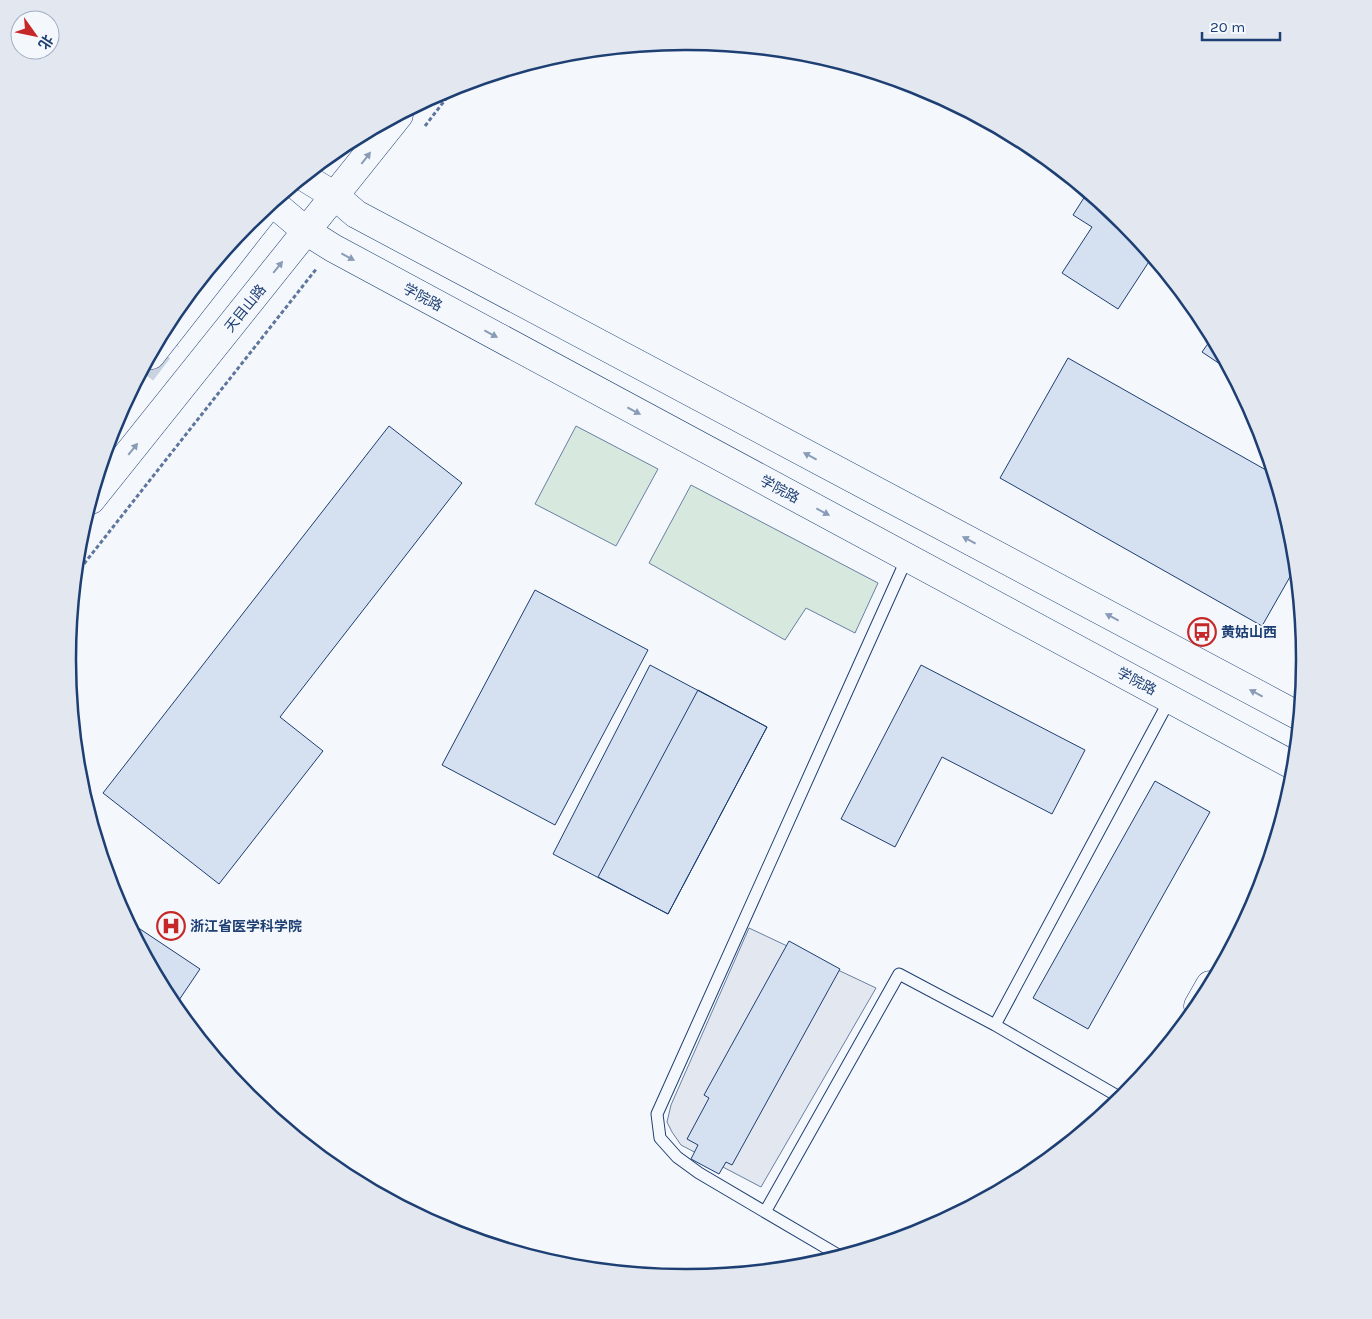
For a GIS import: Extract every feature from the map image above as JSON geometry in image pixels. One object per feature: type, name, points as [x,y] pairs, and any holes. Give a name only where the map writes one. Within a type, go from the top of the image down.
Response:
[{"type":"main road","name":"天目山路","points":[[102,486],[306,231],[336,196],[410,123]]},
{"type":"main road","points":[[310,180],[336,196],[356,214],[1293,713]]},
{"type":"main road","name":"学院路","points":[[278,207],[306,231],[332,248],[1286,762]]},
{"type":"main road","points":[[190,305],[218,270]]},
{"type":"lane","points":[[831,1251],[677,1157],[660,1138],[657,1114],[908,558]]},
{"type":"lane","points":[[995,1025],[1170,699]]},
{"type":"lane","points":[[765,1212],[898,974],[995,1025],[1113,1094]]},
{"type":"path","points":[[410,123],[431,106]]},
{"type":"path","points":[[85,563],[332,248]]},
{"type":"shaded area","points":[[576,426],[658,469],[616,546],[535,504]]},
{"type":"shaded area","points":[[691,485],[878,583],[855,633],[806,608],[785,640],[649,563]]},
{"type":"shaded area","points":[[749,928],[876,988],[761,1187],[681,1145],[667,1122],[671,1105]]},
{"type":"building","points":[[1084,198],[1117,229],[1148,263],[1118,309],[1062,273],[1092,227],[1073,215]]},
{"type":"building","points":[[1207,344],[1218,363],[1202,352]]},
{"type":"building","points":[[1068,358],[1265,469],[1284,541],[1290,577],[1262,626],[1000,478]]},
{"type":"building","points":[[389,426],[462,483],[280,717],[323,751],[219,884],[103,793]]},
{"type":"building","points":[[535,590],[648,650],[555,825],[442,765]]},
{"type":"building","points":[[650,665],[767,727],[668,914],[553,854]]},
{"type":"building","points":[[921,665],[1085,750],[1052,814],[942,757],[895,847],[841,819]]},
{"type":"building","points":[[698,690],[767,727],[668,914],[598,877]]},
{"type":"building","points":[[1155,781],[1210,812],[1088,1029],[1033,998]]},
{"type":"building","points":[[139,928],[200,969],[180,999]]},
{"type":"building","points":[[789,941],[840,969],[732,1165],[726,1162],[719,1174],[691,1159],[698,1145],[687,1139],[709,1098],[704,1095]]},
{"type":"place","name":"黄姑山西","points":[[1202,632]]},
{"type":"place","name":"浙江省医学科学院","points":[[171,926]]}]
